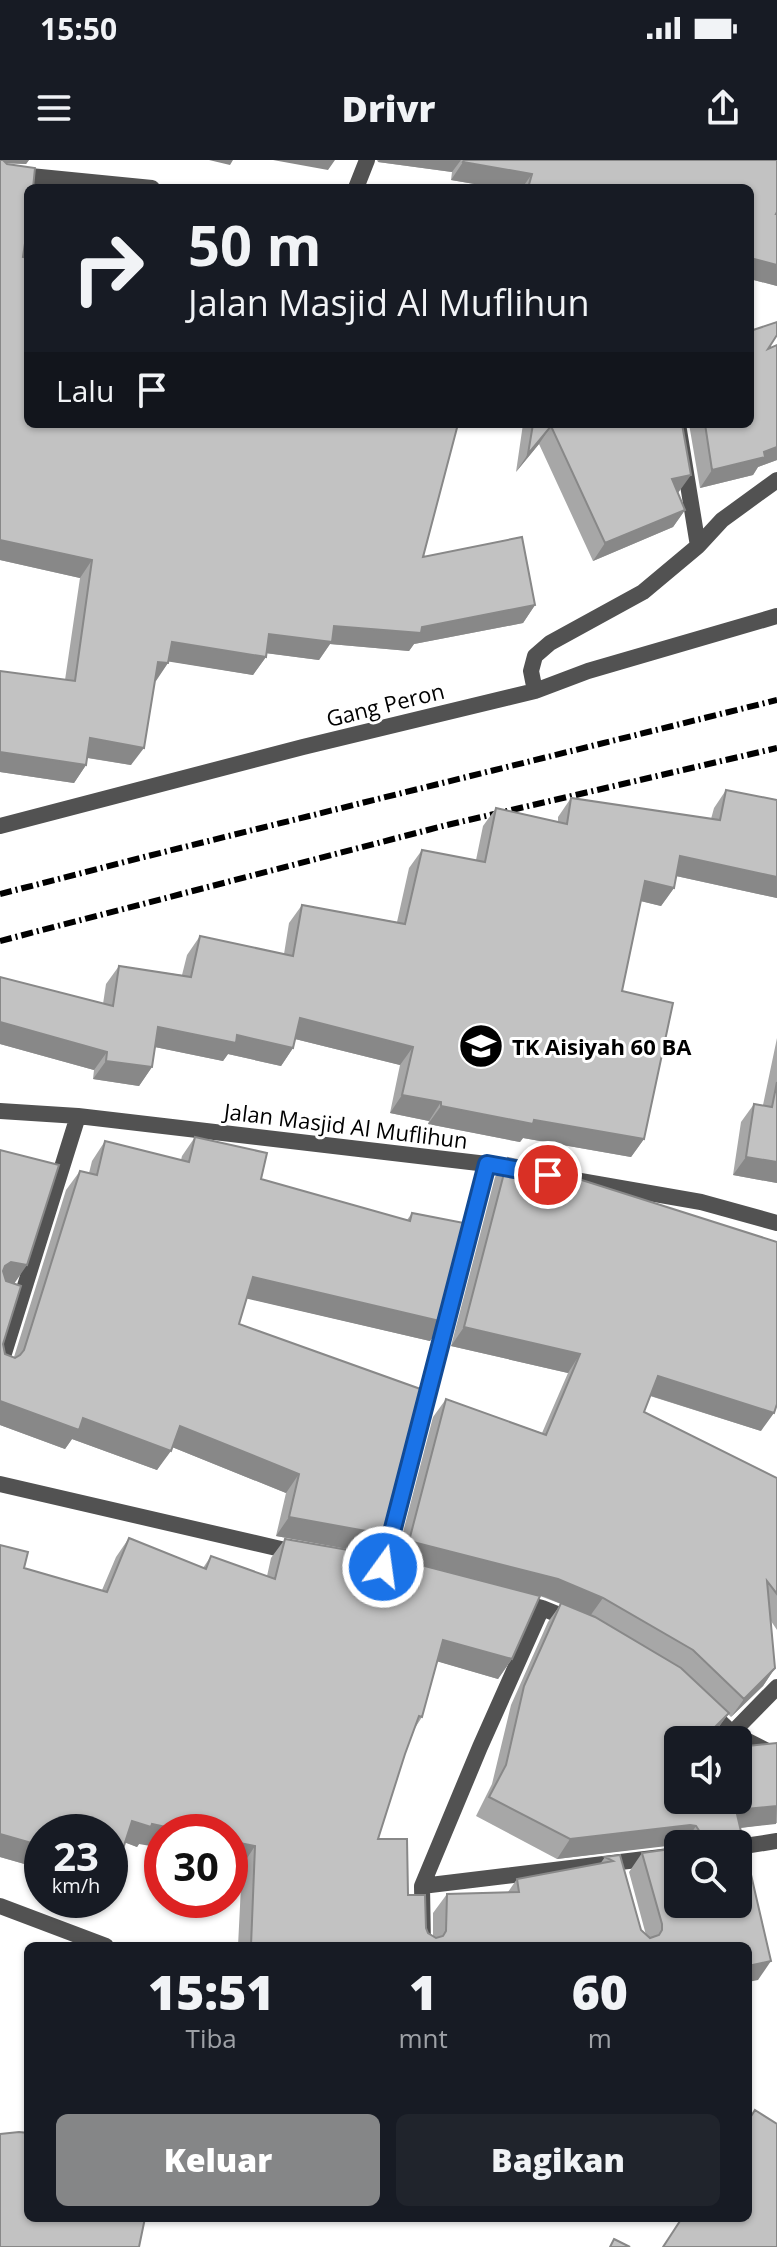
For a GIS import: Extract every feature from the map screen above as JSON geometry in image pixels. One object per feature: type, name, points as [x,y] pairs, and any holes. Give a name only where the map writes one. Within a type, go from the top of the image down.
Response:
[{"type":"street","points":[[358,184],[367,160]]},
{"type":"street","points":[[0,173],[111,184]]},
{"type":"street","points":[[679,428],[698,546]]},
{"type":"street","points":[[535,691],[531,671],[535,656],[550,643],[643,592],[698,546],[722,520],[777,480]]},
{"type":"street","name":"Gang Peron","points":[[0,826],[303,747],[535,691],[588,671],[777,616]]},
{"type":"street","name":"Jalan Masjid Al Muflihun","points":[[0,1111],[78,1116],[487,1164],[701,1202],[777,1223]]},
{"type":"street","points":[[0,1366],[16,1296],[78,1116]]},
{"type":"street","points":[[412,1574],[375,1566],[487,1164]]},
{"type":"street","points":[[0,1484],[321,1557]]},
{"type":"street","points":[[498,1597],[542,1608],[586,1626]]},
{"type":"street","points":[[423,1942],[422,1886],[542,1608]]},
{"type":"street","points":[[739,1726],[777,1687]]},
{"type":"street","points":[[697,1700],[725,1726]]},
{"type":"street","points":[[752,1743],[777,1756]]},
{"type":"street","points":[[752,1845],[777,1841]]},
{"type":"street","points":[[422,1886],[616,1871],[664,1859]]},
{"type":"street","points":[[0,1906],[95,1942]]},
{"type":"building","points":[[0,160],[3,160],[7,164],[35,168],[33,184],[24,184],[24,428],[457,428],[423,557],[522,537],[535,605],[422,627],[421,633],[334,626],[332,642],[269,634],[266,657],[172,642],[168,663],[158,662],[144,748],[90,738],[86,765],[0,752],[0,671],[75,681],[92,560],[0,540]]},
{"type":"building","points":[[777,160],[777,265],[754,259],[754,184],[529,184],[532,174],[463,162]]},
{"type":"building","points":[[777,322],[777,335],[768,349],[777,345],[777,447],[764,452],[765,457],[712,470],[706,428],[754,428],[754,330]]},
{"type":"building","points":[[532,428],[549,428],[528,454]]},
{"type":"building","points":[[552,428],[683,428],[691,475],[672,479],[685,510],[605,543]]},
{"type":"building","points":[[726,790],[777,800],[777,877],[680,856],[674,888],[645,881],[622,991],[673,1003],[644,1139],[534,1120],[533,1124],[402,1095],[413,1047],[300,1018],[293,1048],[237,1035],[236,1043],[158,1027],[152,1067],[106,1061],[107,1052],[0,1022],[0,977],[113,1006],[119,966],[191,977],[200,936],[293,956],[302,905],[405,924],[422,850],[485,862],[496,808],[567,824],[571,798],[720,820]]},
{"type":"building","points":[[777,1082],[777,1162],[746,1157],[754,1104],[772,1107]]},
{"type":"building","points":[[195,1137],[267,1153],[261,1179],[410,1221],[412,1213],[469,1224],[444,1322],[253,1277],[239,1324],[426,1391],[388,1535],[289,1517],[299,1474],[180,1426],[171,1451],[83,1418],[79,1430],[0,1401],[0,1150],[59,1165],[27,1265],[11,1262],[3,1271],[6,1281],[21,1286],[3,1344],[5,1354],[15,1358],[24,1350],[80,1171],[97,1175],[105,1141],[189,1162]]},
{"type":"building","points":[[508,1158],[777,1242],[777,1404],[774,1413],[658,1376],[644,1412],[777,1478],[777,1594],[767,1581],[775,1668],[744,1699],[693,1650],[603,1598],[558,1579],[409,1541],[446,1399],[546,1435],[580,1354],[464,1327]]},
{"type":"building","points":[[129,1538],[206,1569],[211,1556],[275,1579],[285,1539],[394,1558],[540,1596],[512,1659],[443,1640],[422,1717],[419,1716],[405,1754],[378,1839],[407,1839],[408,1895],[425,1895],[428,1933],[436,1938],[446,1931],[447,1894],[519,1892],[517,1879],[613,1861],[605,1857],[620,1855],[641,1930],[650,1938],[659,1935],[662,1924],[642,1853],[664,1850],[664,1918],[752,1918],[752,1879],[771,1961],[752,1965],[752,1942],[251,1942],[255,1846],[248,1845],[248,1814],[144,1814],[144,1825],[132,1821],[128,1833],[128,1814],[24,1814],[24,1841],[0,1834],[0,1545],[28,1552],[24,1568],[107,1592]]},
{"type":"building","points":[[561,1603],[595,1617],[681,1668],[729,1713],[716,1726],[664,1726],[664,1814],[737,1814],[741,1830],[699,1830],[690,1825],[570,1839],[489,1797],[506,1765],[524,1686]]},
{"type":"building","points":[[777,1743],[777,1806],[752,1808],[752,1746]]},
{"type":"building","points":[[755,2110],[777,2124],[777,2247],[663,2247],[679,2222],[752,2222],[752,2115]]},
{"type":"building","points":[[24,2133],[24,2222],[144,2222],[139,2247],[0,2247],[0,2134]]},
{"type":"building","points":[[614,2239],[630,2247],[610,2247]]},
{"type":"railway","points":[[0,894],[777,700]]},
{"type":"railway","points":[[0,941],[447,825],[777,748]]},
{"type":"place","name":"TK Aisiyah 60 BA","points":[[481,1046]]},
{"type":"route","points":[[383,1567],[487,1164],[548,1175]]}]
